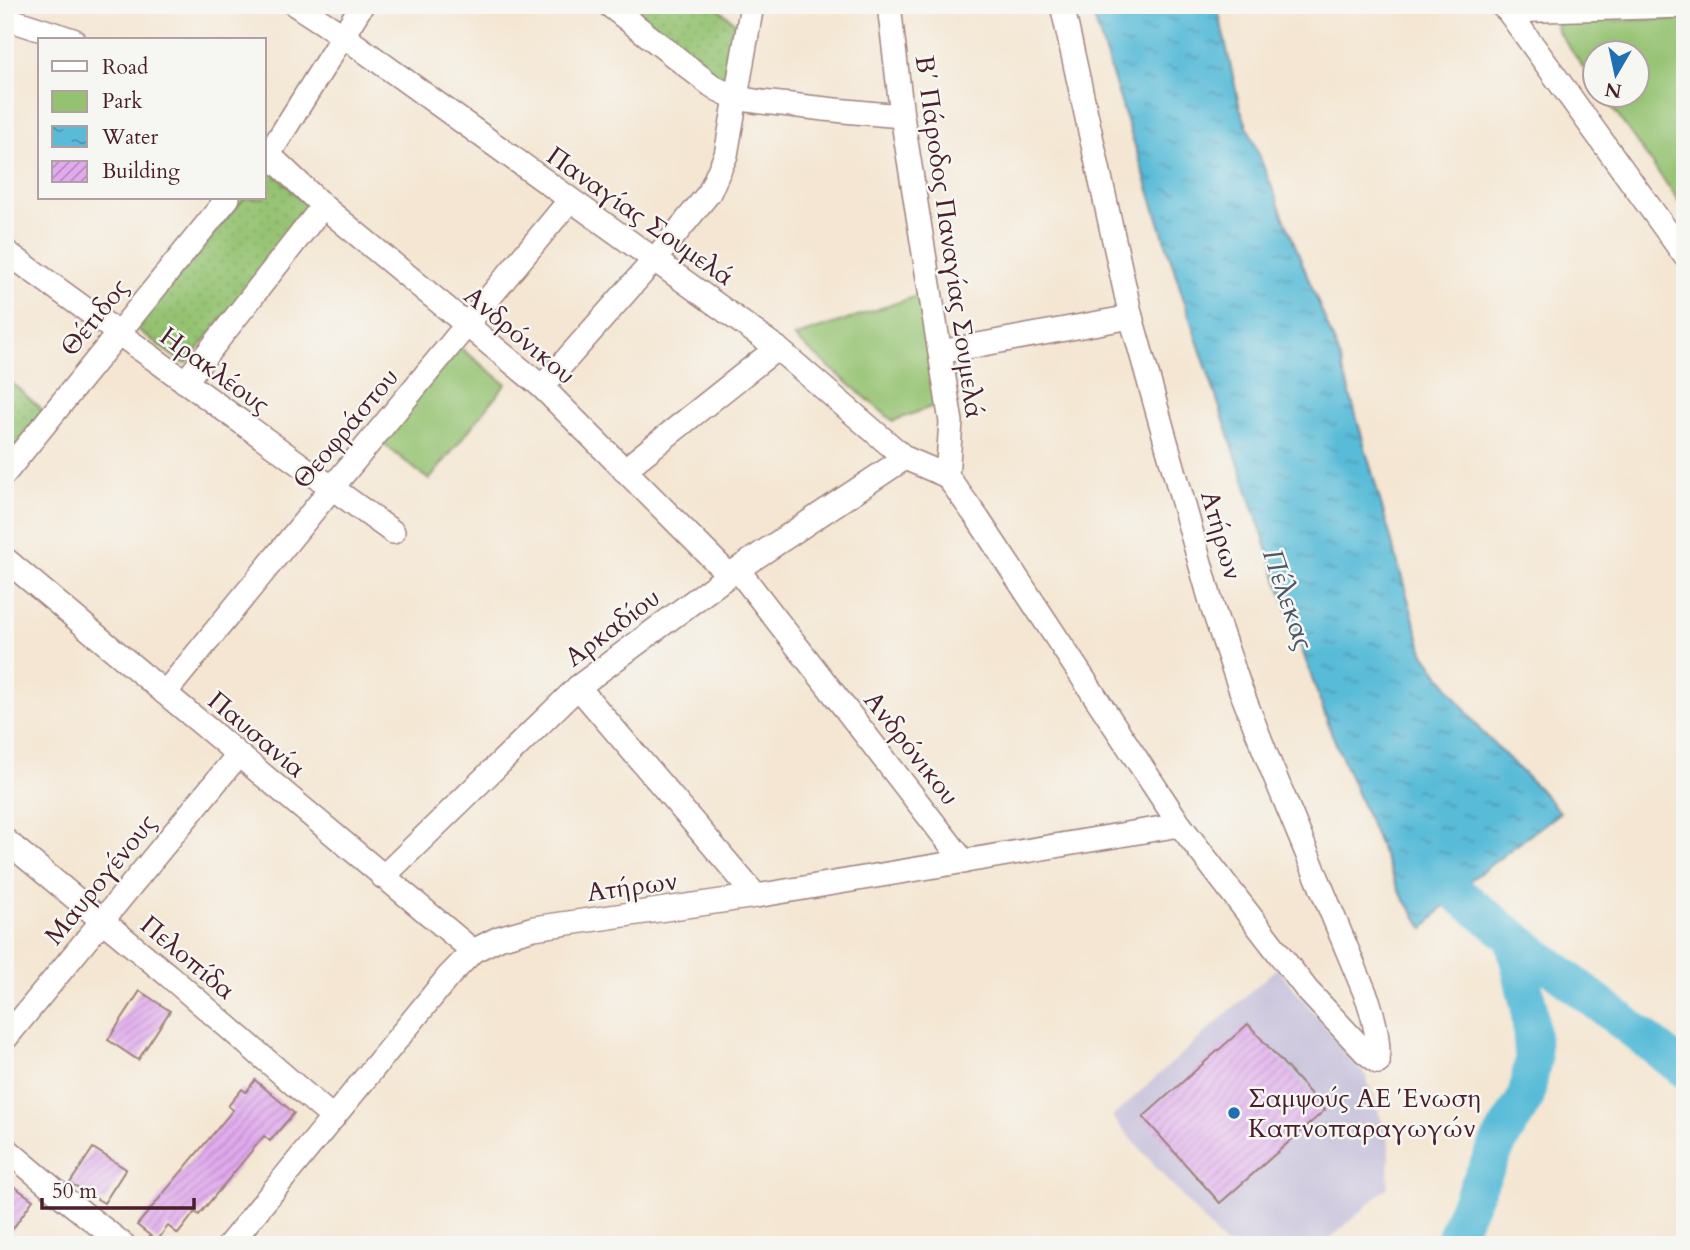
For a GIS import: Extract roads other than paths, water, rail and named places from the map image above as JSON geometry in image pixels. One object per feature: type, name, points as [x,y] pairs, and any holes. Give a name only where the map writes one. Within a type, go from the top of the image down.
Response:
[{"type":"street","name":"Παναγίας Σουμελά","points":[[296,5],[777,348],[905,458],[947,477]]},
{"type":"street","points":[[266,155],[362,5]]},
{"type":"street","points":[[609,5],[726,94],[834,111],[902,116]]},
{"type":"street","name":"Β΄ Πάροδος Παναγίας Σουμελά","points":[[889,5],[902,116],[951,422],[947,477]]},
{"type":"street","name":"Ατήρων","points":[[229,1245],[447,977],[473,951],[499,938],[534,928],[756,896],[1180,825],[1307,990],[1365,1052],[1378,1062],[1379,1046],[1368,1000],[1269,762],[1213,609],[1131,317],[1062,5]]},
{"type":"street","points":[[1504,8],[1685,6]]},
{"type":"street","points":[[1504,8],[1685,256]]},
{"type":"street","points":[[542,387],[655,259],[709,192],[726,155],[746,9]]},
{"type":"street","points":[[9,17],[67,38]]},
{"type":"street","name":"Ανδρόνικου","points":[[266,155],[323,206],[542,387],[624,470],[734,572],[964,862]]},
{"type":"street","name":"Θέτιδος","points":[[5,473],[226,200]]},
{"type":"street","name":"Θεοφράστου","points":[[165,693],[570,200]]},
{"type":"street","points":[[184,382],[323,206]]},
{"type":"street","name":"Ηρακλέους","points":[[5,251],[393,532]]},
{"type":"street","points":[[940,352],[1131,317]]},
{"type":"street","points":[[624,470],[777,348]]},
{"type":"street","name":"Αρκαδίου","points":[[383,877],[578,687],[734,572],[905,458]]},
{"type":"street","points":[[947,477],[978,519],[1180,825]]},
{"type":"street","name":"Παυσανία","points":[[5,559],[473,951]]},
{"type":"street","points":[[578,687],[756,896]]},
{"type":"street","name":"Μαυρογένους","points":[[5,1039],[239,755]]},
{"type":"street","name":"Πελοπίδα","points":[[5,840],[333,1118]]},
{"type":"street","points":[[5,1148],[124,1245]]},
{"type":"water","points":[[1090,5],[1217,5],[1240,108],[1338,352],[1423,652],[1480,730],[1560,812],[1455,892],[1424,929],[1399,891],[1331,732],[1189,316]]},
{"type":"waterway","name":"Πέλεκας","points":[[1419,862],[1427,875],[1455,892],[1685,1070]]},
{"type":"waterway","points":[[1452,1245],[1498,1144],[1526,1097],[1533,1060],[1529,1007],[1513,939]]},
{"type":"place","name":"Σαμψούς ΑΕ Ένωση Καπνοπαραγωγών","points":[[1234,1113]]}]
